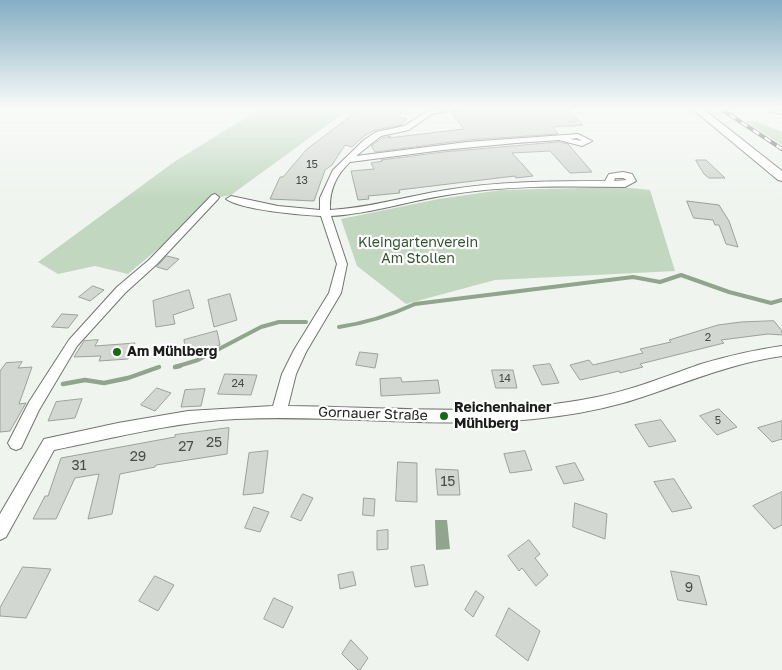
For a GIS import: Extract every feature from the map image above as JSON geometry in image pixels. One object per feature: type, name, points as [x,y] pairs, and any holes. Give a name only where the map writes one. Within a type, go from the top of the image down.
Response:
[{"type":"main road","points":[[735,138],[782,177]]},
{"type":"street","points":[[278,412],[300,350],[335,293],[342,264],[325,213],[325,198],[330,182],[337,170],[373,138]]},
{"type":"street","points":[[348,160],[443,146],[554,138]]},
{"type":"street","points":[[231,199],[272,209],[325,213],[351,211],[460,190],[500,186],[608,184]]},
{"type":"street","points":[[16,443],[34,406],[73,343],[121,290],[153,262],[215,197]]},
{"type":"street","name":"Gornauer Straße","points":[[0,531],[49,444],[163,421],[233,413],[278,412],[418,417],[503,414],[572,408],[616,399],[748,355],[782,351]]},
{"type":"green space","points":[[212,138],[309,138],[231,195],[220,197],[128,274],[95,266],[58,274],[38,262],[174,162]]},
{"type":"green space","points":[[772,138],[782,138],[782,145]]},
{"type":"green space","name":"Kleingartenverein Am Stollen","points":[[621,187],[650,190],[675,271],[495,280],[406,304],[357,266],[341,219],[439,199],[501,190]]},
{"type":"shaded area","points":[[435,520],[447,520],[450,549],[436,550]]},
{"type":"building","points":[[322,138],[362,138],[352,147],[345,145],[332,165],[325,170],[314,201],[270,199],[280,177],[283,177],[306,150]]},
{"type":"building","points":[[382,138],[493,138],[375,152],[371,146]]},
{"type":"building","points":[[559,142],[568,144],[592,172],[570,173],[550,151],[512,153],[533,176],[516,178],[515,176],[399,190],[400,193],[368,196],[369,199],[358,200],[351,171],[374,169],[371,163],[383,161],[381,160],[443,152]]},
{"type":"building","points":[[696,160],[706,160],[725,178],[709,178],[704,174]]},
{"type":"building","points":[[687,201],[719,205],[729,221],[738,247],[726,244],[719,225],[715,225],[713,220],[694,218]]},
{"type":"building","points":[[167,256],[179,259],[167,270],[157,267]]},
{"type":"building","points":[[93,286],[104,290],[90,301],[79,297]]},
{"type":"building","points":[[189,290],[194,308],[173,315],[175,324],[156,327],[153,301]]},
{"type":"building","points":[[230,294],[237,320],[214,327],[208,300]]},
{"type":"building","points":[[62,314],[78,315],[68,328],[52,327]]},
{"type":"building","points":[[774,321],[782,331],[782,335],[768,334],[721,340],[724,343],[640,364],[643,367],[620,373],[619,371],[580,380],[570,365],[589,360],[593,365],[643,353],[640,349],[671,342],[669,340],[718,325]]},
{"type":"building","points":[[217,331],[220,345],[186,355],[184,340]]},
{"type":"building","points":[[98,340],[95,346],[135,343],[128,359],[99,361],[101,356],[74,357],[84,341]]},
{"type":"building","points":[[360,352],[378,354],[375,368],[356,365]]},
{"type":"building","points":[[22,362],[18,368],[32,367],[19,404],[26,403],[10,431],[0,432],[0,371],[6,363]]},
{"type":"building","points":[[550,364],[559,383],[542,385],[533,366]]},
{"type":"building","points":[[492,370],[513,370],[517,388],[496,388]]},
{"type":"building","points":[[225,374],[257,375],[251,395],[218,394]]},
{"type":"building","points":[[401,378],[402,382],[438,380],[440,393],[381,396],[380,379]]},
{"type":"building","points":[[157,388],[171,393],[155,411],[141,405]]},
{"type":"building","points":[[205,389],[201,406],[181,407],[185,390]]},
{"type":"building","points":[[82,399],[75,418],[48,421],[56,402]]},
{"type":"building","points":[[719,409],[737,427],[717,435],[700,416]]},
{"type":"building","points":[[661,420],[676,441],[649,447],[635,425]]},
{"type":"building","points":[[782,421],[782,439],[772,442],[758,428]]},
{"type":"building","points":[[229,428],[227,454],[156,465],[155,467],[120,474],[112,514],[88,519],[99,474],[75,478],[56,519],[33,519],[45,496],[48,496],[61,458],[175,437],[175,435]]},
{"type":"building","points":[[268,451],[263,493],[243,495],[249,453]]},
{"type":"building","points":[[525,451],[532,470],[510,473],[504,454]]},
{"type":"building","points":[[398,462],[417,463],[417,502],[396,501]]},
{"type":"building","points":[[575,463],[584,480],[564,484],[556,467]]},
{"type":"building","points":[[436,469],[458,470],[460,495],[438,495]]},
{"type":"building","points":[[674,479],[692,508],[672,512],[654,482]]},
{"type":"building","points":[[782,492],[782,525],[774,529],[753,506]]},
{"type":"building","points":[[303,494],[313,498],[301,521],[291,517]]},
{"type":"building","points":[[364,498],[375,499],[374,516],[363,515]]},
{"type":"building","points":[[575,503],[607,514],[605,539],[573,527]]},
{"type":"building","points":[[254,507],[269,512],[260,532],[245,528]]},
{"type":"building","points":[[388,530],[388,549],[377,550],[377,531]]},
{"type":"building","points":[[529,540],[540,554],[535,558],[548,575],[536,586],[522,568],[519,571],[508,556]]},
{"type":"building","points":[[424,565],[428,585],[415,587],[411,567]]},
{"type":"building","points":[[23,567],[51,569],[26,618],[0,616],[0,608]]},
{"type":"building","points":[[671,571],[699,576],[707,605],[678,600]]},
{"type":"building","points":[[353,572],[356,585],[340,589],[338,575]]},
{"type":"building","points":[[155,576],[174,585],[158,611],[139,601]]},
{"type":"building","points":[[476,591],[484,597],[473,617],[465,610]]},
{"type":"building","points":[[274,598],[293,607],[283,628],[264,619]]},
{"type":"building","points":[[509,608],[540,631],[528,661],[496,636]]},
{"type":"building","points":[[351,640],[368,658],[360,670],[342,654]]},
{"type":"waterway","points":[[339,327],[378,318],[415,304],[633,277],[660,282],[681,275],[729,292],[771,303],[782,300]]},
{"type":"waterway","points":[[180,366],[175,367],[198,360],[261,327],[279,322],[306,322]]},
{"type":"waterway","points":[[63,384],[85,380],[104,383],[128,378],[159,367]]},
{"type":"railway","points":[[766,138],[782,149]]},
{"type":"place","name":"Am Mühlberg","points":[[117,352]]},
{"type":"place","name":"Reichenhainer Mühlberg","points":[[444,416]]}]
